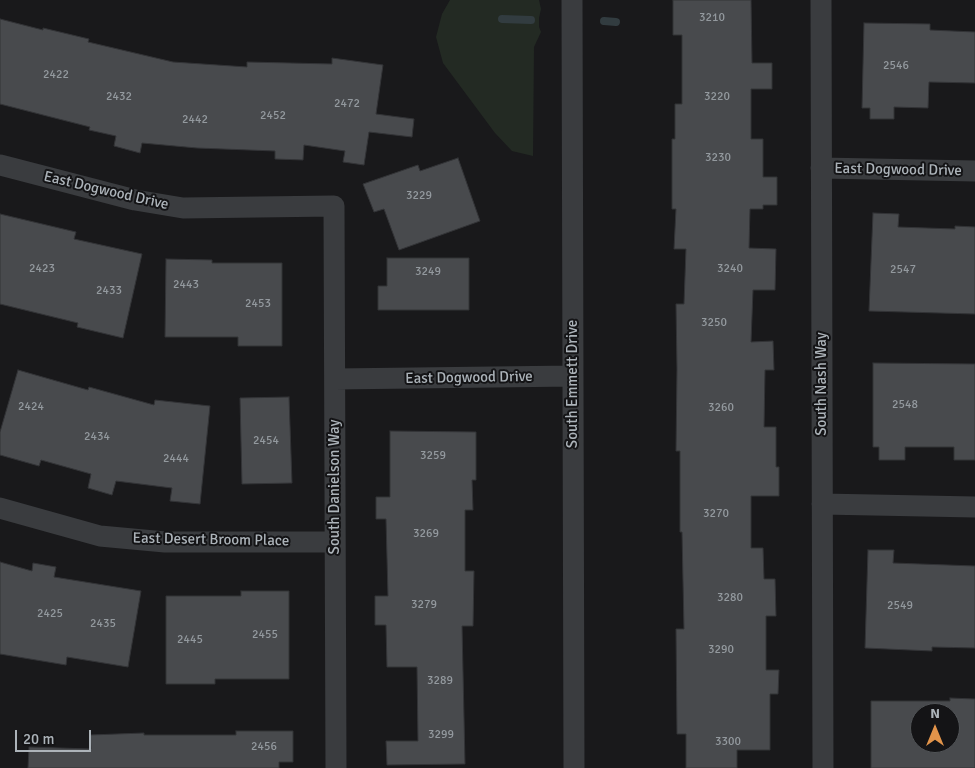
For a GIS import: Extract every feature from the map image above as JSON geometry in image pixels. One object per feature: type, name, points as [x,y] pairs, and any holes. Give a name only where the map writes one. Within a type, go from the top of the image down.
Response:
[{"type":"street","name":"South Emmett Drive","points":[[572,0],[574,768]]},
{"type":"street","name":"South Nash Way","points":[[821,0],[823,768]]},
{"type":"street","name":"East Dogwood Drive","points":[[0,165],[135,200],[183,208],[334,206]]},
{"type":"street","name":"East Dogwood Drive","points":[[821,168],[975,171]]},
{"type":"street","name":"South Danielson Way","points":[[334,206],[336,768]]},
{"type":"street","name":"East Dogwood Drive","points":[[334,379],[573,376]]},
{"type":"street","points":[[822,504],[975,507]]},
{"type":"street","name":"East Desert Broom Place","points":[[0,508],[100,536],[165,542],[335,542]]},
{"type":"shaded area","points":[[450,0],[539,0],[541,9],[539,27],[541,32],[534,47],[533,156],[512,151],[495,133],[443,63],[436,37],[442,14]]},
{"type":"building","points":[[673,0],[751,0],[752,63],[772,63],[772,89],[751,89],[751,139],[763,139],[763,177],[777,177],[777,205],[763,205],[763,209],[750,209],[749,248],[776,249],[775,290],[753,290],[751,342],[773,341],[774,370],[765,370],[764,427],[776,427],[776,467],[779,467],[779,496],[751,496],[751,548],[763,548],[764,579],[775,579],[776,616],[766,616],[766,670],[779,670],[778,694],[770,694],[770,750],[737,750],[737,768],[686,768],[686,734],[677,734],[676,629],[684,629],[682,532],[680,532],[680,451],[676,451],[676,304],[684,304],[686,249],[674,249],[676,209],[672,209],[672,139],[675,139],[675,104],[682,104],[682,35],[673,35]]},
{"type":"building","points":[[0,19],[89,39],[88,42],[173,62],[247,67],[247,62],[332,64],[332,58],[383,65],[376,114],[414,119],[412,137],[369,132],[364,165],[343,162],[345,151],[304,145],[303,160],[275,159],[275,151],[197,148],[142,143],[140,153],[114,146],[116,136],[89,130],[90,127],[0,104]]},
{"type":"building","points":[[864,23],[930,24],[930,30],[975,32],[975,83],[929,82],[928,108],[894,107],[894,119],[870,119],[870,108],[862,108]]},
{"type":"building","points":[[458,158],[480,221],[399,250],[384,209],[374,212],[363,184],[418,165],[420,171]]},
{"type":"building","points":[[873,213],[899,214],[898,227],[955,229],[955,226],[975,227],[975,314],[869,311]]},
{"type":"building","points":[[0,214],[76,232],[74,239],[142,254],[123,338],[77,327],[78,323],[0,304]]},
{"type":"building","points":[[387,258],[469,258],[469,310],[378,310],[378,286],[387,286]]},
{"type":"building","points":[[166,259],[212,260],[212,263],[282,263],[282,346],[238,346],[238,337],[165,337]]},
{"type":"building","points":[[873,363],[975,364],[975,460],[954,460],[954,447],[905,447],[905,460],[879,460],[879,447],[873,447]]},
{"type":"building","points":[[18,370],[88,390],[89,387],[154,405],[155,400],[210,406],[200,504],[170,501],[172,488],[116,481],[112,495],[88,488],[91,474],[41,460],[39,466],[0,455],[0,432]]},
{"type":"building","points":[[289,397],[292,483],[242,484],[240,398]]},
{"type":"building","points":[[390,431],[476,432],[476,480],[472,480],[473,510],[465,510],[465,571],[474,571],[473,626],[462,626],[465,764],[387,765],[386,741],[418,741],[417,667],[387,667],[386,625],[375,625],[375,596],[388,596],[386,519],[376,519],[376,497],[390,497]]},
{"type":"building","points":[[868,550],[894,550],[893,563],[975,566],[975,648],[932,647],[932,651],[865,648]]},
{"type":"building","points":[[0,562],[32,571],[33,563],[56,567],[54,577],[141,591],[128,667],[67,657],[66,665],[0,654]]},
{"type":"building","points":[[241,591],[289,591],[289,679],[215,679],[215,684],[166,684],[166,596],[241,596]]},
{"type":"building","points":[[950,698],[975,699],[975,768],[871,768],[871,701],[950,701]]},
{"type":"building","points":[[236,731],[293,731],[293,762],[279,762],[279,768],[28,768],[29,747],[91,749],[90,735],[144,733],[144,735],[236,735]]},
{"type":"waterway","points":[[502,19],[531,20]]},
{"type":"waterway","points":[[604,21],[616,22]]}]
